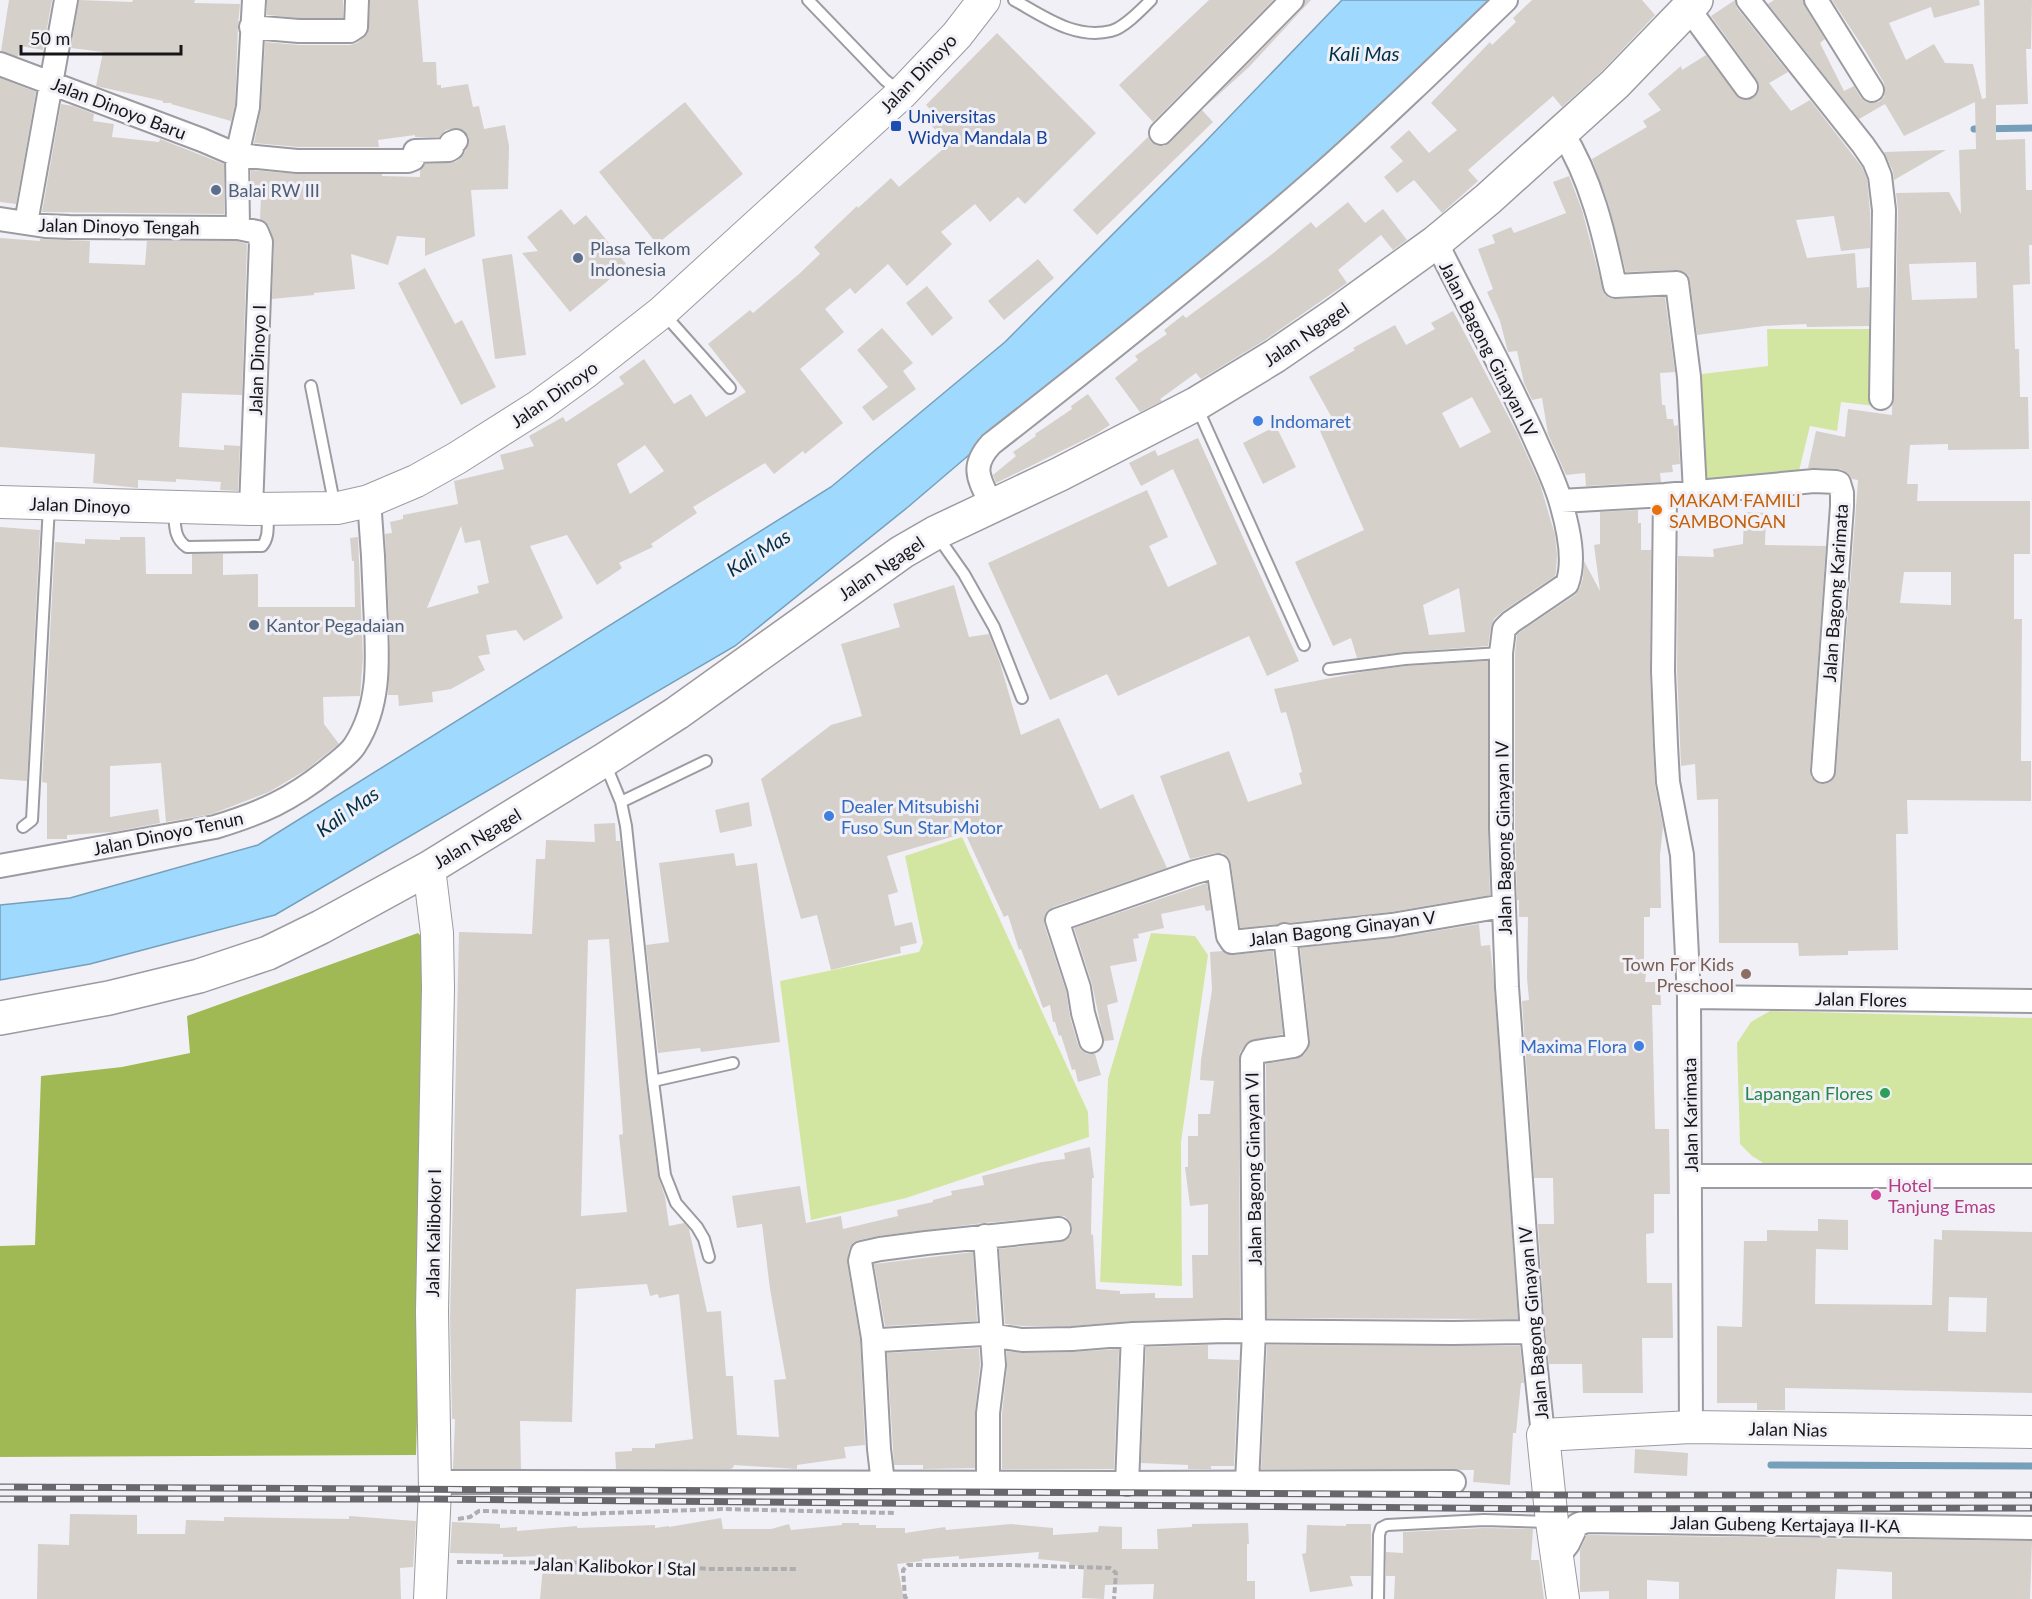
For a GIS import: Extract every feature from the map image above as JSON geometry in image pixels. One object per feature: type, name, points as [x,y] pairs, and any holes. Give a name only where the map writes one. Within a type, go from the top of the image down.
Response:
[{"type":"highway","name":"Jalan Ngagel","points":[[0,1018],[109,998],[232,966],[268,953],[321,927],[429,868],[677,713],[867,576],[935,533],[1196,404],[1292,345],[1436,242],[1488,199],[1615,84],[1692,4]]},
{"type":"street","points":[[26,223],[66,0]]},
{"type":"street","points":[[238,228],[237,154],[248,107],[254,0]]},
{"type":"street","points":[[251,27],[299,31],[351,31],[356,27],[357,0]]},
{"type":"street","name":"Jalan Dinoyo","points":[[0,502],[259,509],[338,508],[369,501],[401,488],[457,459],[539,406],[662,312],[901,94],[957,34],[984,0]]},
{"type":"street","points":[[1161,132],[1292,0]]},
{"type":"street","points":[[992,506],[977,466],[981,456],[991,444],[1147,321],[1286,205],[1406,96],[1506,0]]},
{"type":"street","points":[[1748,0],[1863,145],[1874,161],[1880,176],[1885,230],[1881,398]]},
{"type":"street","points":[[1816,0],[1872,90]]},
{"type":"street","points":[[1692,4],[1746,87]]},
{"type":"street","name":"Jalan Dinoyo Baru","points":[[0,64],[237,154],[297,161],[408,161],[413,159],[415,152],[448,150],[456,141]]},
{"type":"street","points":[[1562,132],[1574,152],[1604,234],[1615,286],[1677,283],[1689,377],[1695,492]]},
{"type":"street","name":"Jalan Dinoyo Tengah","points":[[0,219],[69,227],[238,228]]},
{"type":"street","name":"Jalan Dinoyo I","points":[[238,228],[257,232],[261,242],[259,509]]},
{"type":"street","name":"Jalan Bagong Ginayan IV","points":[[1436,242],[1525,418],[1561,501],[1570,545],[1567,584],[1511,621],[1504,629],[1501,653],[1500,757],[1503,906],[1532,1332],[1563,1599]]},
{"type":"street","name":"Jalan Bagong Karimata","points":[[1561,501],[1665,495],[1822,481],[1836,482],[1841,487],[1842,506],[1823,771]]},
{"type":"street","name":"Jalan Karimata","points":[[1665,495],[1663,671],[1666,745],[1672,804],[1682,855],[1689,997],[1691,1427]]},
{"type":"street","name":"Jalan Dinoyo Tenun","points":[[0,866],[204,829],[249,817],[298,792],[355,746],[372,707],[377,683],[375,585],[369,501]]},
{"type":"street","name":"Jalan Bagong Ginayan V","points":[[1091,1041],[1083,1013],[1080,988],[1057,920],[1216,866],[1219,871],[1230,941],[1392,925],[1503,906]]},
{"type":"street","name":"Jalan Kalibokor I","points":[[429,868],[438,964],[432,1312],[434,1482],[438,1561],[430,1599]]},
{"type":"street","name":"Jalan Bagong Ginayan VI","points":[[1247,1484],[1254,1331],[1252,1059],[1256,1052],[1294,1046],[1297,1042],[1285,935]]},
{"type":"street","name":"Jalan Flores","points":[[1689,997],[2032,1001]]},
{"type":"street","points":[[1691,1176],[2032,1176]]},
{"type":"street","points":[[883,1483],[873,1338],[860,1261],[862,1253],[890,1247],[1059,1229]]},
{"type":"street","points":[[986,1236],[993,1335],[993,1386],[988,1413],[988,1482]]},
{"type":"street","points":[[873,1338],[880,1340],[983,1334],[1022,1340],[1254,1331],[1532,1332]]},
{"type":"street","points":[[1127,1484],[1133,1334]]},
{"type":"street","name":"Jalan Nias","points":[[1543,1435],[1691,1427],[2032,1432]]},
{"type":"street","points":[[434,1482],[1127,1484],[1454,1482]]},
{"type":"street","name":"Jalan Gubeng Kertajaya II-KA","points":[[1557,1558],[1568,1544],[1577,1525],[1586,1521],[2032,1528]]},
{"type":"lane","points":[[808,0],[901,94]]},
{"type":"lane","points":[[1014,0],[1061,27],[1086,32],[1112,31],[1134,17],[1151,0]]},
{"type":"lane","points":[[662,312],[730,388]]},
{"type":"lane","points":[[310,386],[332,492],[338,508]]},
{"type":"lane","points":[[1196,404],[1304,645]]},
{"type":"lane","points":[[23,827],[32,820],[49,503]]},
{"type":"lane","points":[[935,533],[969,582],[994,627],[1022,698]]},
{"type":"lane","points":[[1329,669],[1405,659],[1501,653]]},
{"type":"lane","points":[[604,760],[621,802],[631,863],[665,1175],[676,1203],[697,1227],[704,1239],[709,1257]]},
{"type":"lane","points":[[621,802],[706,761]]},
{"type":"lane","points":[[653,1081],[733,1063]]},
{"type":"lane","points":[[1378,1599],[1378,1535],[1381,1528],[1396,1523],[1484,1520],[1551,1509]]},
{"type":"path","points":[[453,1523],[455,1519],[470,1517],[485,1510],[581,1514],[722,1509],[895,1513]]},
{"type":"path","name":"Jalan Kalibokor I Stal","points":[[438,1561],[630,1563],[708,1569],[798,1569]]},
{"type":"path","points":[[907,1599],[903,1570],[908,1565],[1110,1568],[1116,1573],[1114,1599]]},
{"type":"green space","points":[[1767,329],[1876,329],[1875,406],[1841,402],[1837,431],[1810,426],[1796,483],[1701,485],[1694,375],[1768,366]]},
{"type":"green space","points":[[962,837],[1088,1112],[1089,1137],[906,1198],[811,1220],[780,981],[919,952],[923,943],[905,856]]},
{"type":"green space","points":[[418,933],[431,947],[416,1455],[0,1457],[0,1246],[35,1245],[41,1076],[122,1067],[190,1053],[187,1016]]},
{"type":"green space","points":[[1151,933],[1195,936],[1208,955],[1181,1142],[1182,1286],[1100,1282],[1108,1079]]},
{"type":"green space","name":"Lapangan Flores","points":[[1770,1011],[2032,1018],[2032,1166],[1770,1167],[1752,1156],[1740,1144],[1737,1043],[1751,1022]]},
{"type":"water","name":"Kali Mas","points":[[1342,0],[1491,0],[1417,74],[1129,330],[1010,420],[908,507],[735,646],[275,915],[90,964],[0,980],[0,905],[70,898],[258,845],[831,487],[1005,342],[1204,143]]},
{"type":"building","points":[[9,0],[52,0],[43,50],[20,46],[18,57],[1,51]]},
{"type":"building","points":[[79,0],[132,2],[133,0],[195,0],[194,3],[240,4],[235,105],[231,121],[172,103],[163,103],[163,101],[96,86],[103,52],[71,48]]},
{"type":"building","points":[[267,0],[343,0],[343,18],[267,15]]},
{"type":"building","points":[[370,0],[418,0],[423,62],[436,62],[437,85],[441,85],[441,88],[468,84],[473,107],[479,106],[484,129],[505,125],[509,146],[508,189],[471,190],[475,236],[425,256],[425,238],[397,236],[388,265],[351,254],[355,289],[272,299],[274,242],[269,226],[260,219],[261,197],[251,196],[251,170],[297,174],[382,174],[382,176],[420,177],[420,171],[425,164],[456,162],[464,154],[469,143],[469,137],[465,131],[457,128],[446,130],[439,137],[415,137],[415,135],[378,140],[379,147],[298,147],[254,143],[261,108],[265,42],[299,45],[357,43],[368,33]]},
{"type":"building","points":[[1209,0],[1273,0],[1153,122],[1119,85]]},
{"type":"building","points":[[1305,0],[1311,0],[1249,67],[1205,107],[1302,9]]},
{"type":"building","points":[[1532,0],[1642,0],[1655,15],[1602,71],[1562,107],[1553,96],[1468,170],[1478,181],[1442,213],[1414,180],[1397,193],[1384,177],[1403,161],[1390,147],[1409,130],[1429,153],[1457,130],[1431,103],[1490,42],[1492,45],[1516,22],[1513,18]]},
{"type":"building","points":[[1735,0],[1737,8],[1788,72],[1769,83],[1791,111],[1810,100],[1862,167],[1867,179],[1870,248],[1841,251],[1834,216],[1796,220],[1807,258],[1855,253],[1857,288],[1869,287],[1869,326],[1807,327],[1806,324],[1764,326],[1697,335],[1688,275],[1676,270],[1626,272],[1608,203],[1592,159],[1647,127],[1643,121],[1661,110],[1648,94],[1681,66],[1682,70],[1706,55],[1740,99],[1747,100],[1758,93],[1757,80],[1711,16]]},
{"type":"building","points":[[1774,0],[1803,0],[1825,39],[1820,43],[1844,91],[1854,86],[1861,98],[1872,103],[1879,102],[1884,97],[1884,83],[1832,0],[1979,0],[1980,5],[1934,18],[1931,7],[1889,23],[1906,60],[1934,44],[1945,63],[1973,64],[1982,99],[1986,98],[1984,0],[2032,0],[2031,49],[2026,49],[2028,104],[1996,105],[1996,140],[2025,139],[2026,190],[2032,190],[2032,245],[2029,245],[2030,284],[2013,285],[2015,349],[2019,349],[2020,397],[2028,397],[2029,449],[1948,450],[1948,444],[1910,445],[1907,484],[1918,484],[1917,501],[2030,501],[2030,554],[2014,554],[2014,619],[2022,619],[2021,761],[2031,761],[2031,801],[1907,800],[1908,834],[1896,834],[1898,950],[1848,951],[1848,955],[1799,956],[1798,943],[1719,943],[1718,799],[1697,800],[1695,764],[1681,766],[1677,671],[1678,556],[1714,557],[1713,549],[1743,544],[1744,512],[1766,513],[1765,545],[1826,546],[1810,770],[1811,777],[1816,782],[1828,783],[1834,778],[1836,772],[1858,480],[1852,479],[1848,473],[1840,469],[1808,468],[1816,431],[1845,437],[1848,409],[1892,415],[1898,210],[1896,193],[1949,192],[1961,214],[1959,150],[1976,149],[1975,102],[1904,136],[1885,104],[1859,119],[1768,4]],"holes":[[[1976,262],[1977,298],[1912,300],[1909,264]],[[1904,572],[1951,572],[1951,605],[1900,603]]]},
{"type":"building","points":[[997,33],[1096,133],[1025,204],[1018,197],[990,222],[975,204],[941,232],[952,244],[907,286],[888,264],[855,294],[850,288],[825,309],[844,332],[800,369],[843,423],[805,454],[803,451],[774,474],[765,463],[693,507],[697,513],[651,544],[653,547],[619,563],[622,568],[597,585],[567,535],[530,546],[563,618],[524,641],[516,630],[486,635],[490,654],[478,656],[485,670],[451,689],[432,692],[433,702],[399,706],[398,695],[388,695],[390,638],[385,534],[392,533],[390,522],[403,519],[403,515],[458,504],[454,481],[504,469],[500,455],[534,446],[529,436],[563,417],[566,422],[624,384],[619,377],[644,359],[674,404],[691,394],[706,417],[746,392],[708,344],[750,310],[753,313],[799,274],[820,254],[814,247],[857,206],[858,208],[891,178],[899,187],[949,144],[928,122],[935,114],[926,105]],"holes":[[[645,445],[664,471],[630,494],[617,464]],[[461,526],[465,543],[480,540],[489,583],[477,586],[479,593],[427,608]]]},
{"type":"building","points":[[0,78],[36,92],[16,204],[0,202]]},
{"type":"building","points":[[685,102],[743,174],[657,244],[599,172]]},
{"type":"building","points":[[61,104],[94,114],[93,121],[114,124],[112,137],[159,142],[160,139],[224,164],[224,214],[42,212]]},
{"type":"building","points":[[1202,110],[1213,122],[1097,235],[1073,210],[1148,137],[1157,146],[1165,146]]},
{"type":"building","points":[[1946,150],[1894,180],[1893,171],[1884,152]]},
{"type":"building","points":[[1569,176],[1582,210],[1604,294],[1616,299],[1665,297],[1675,372],[1660,373],[1662,405],[1665,405],[1667,419],[1673,419],[1674,426],[1678,425],[1680,464],[1672,465],[1673,472],[1660,473],[1661,482],[1586,486],[1585,473],[1566,475],[1548,434],[1542,398],[1532,400],[1524,383],[1517,351],[1508,352],[1500,321],[1487,292],[1493,289],[1478,249],[1495,243],[1492,235],[1511,227],[1514,233],[1566,213],[1553,182]]},
{"type":"building","points":[[1348,202],[1365,223],[1383,209],[1407,240],[1393,250],[1381,235],[1338,270],[1347,283],[1265,340],[1201,379],[1196,373],[1160,399],[1162,401],[1140,412],[1115,378],[1138,360],[1135,356],[1167,334],[1164,330],[1183,315],[1186,318],[1271,255],[1311,222],[1316,228]]},
{"type":"building","name":"Plasa Telkom Indonesia","points":[[561,209],[574,225],[586,215],[627,265],[570,312],[522,253],[538,251],[527,237]]},
{"type":"building","points":[[0,238],[90,241],[89,263],[145,265],[147,241],[237,241],[247,244],[242,395],[182,393],[179,447],[224,450],[224,445],[240,446],[238,491],[220,490],[221,482],[176,479],[176,482],[138,480],[138,488],[93,483],[95,454],[0,447]]},
{"type":"building","points":[[512,254],[526,355],[495,359],[482,259]]},
{"type":"building","points":[[1038,259],[1054,278],[1004,320],[988,301]]},
{"type":"building","points":[[425,268],[455,324],[462,320],[496,387],[461,405],[398,283]]},
{"type":"building","points":[[927,286],[953,318],[932,336],[906,303]]},
{"type":"building","points":[[1453,311],[1517,433],[1540,484],[1555,535],[1556,572],[1555,576],[1494,619],[1488,646],[1357,658],[1351,638],[1333,646],[1295,562],[1364,530],[1316,422],[1331,416],[1309,377],[1355,350],[1353,348],[1395,325],[1406,345],[1435,329],[1431,323]],"holes":[[[1472,397],[1491,432],[1460,448],[1442,413]],[[1459,588],[1465,632],[1429,635],[1423,605]]]},
{"type":"building","points":[[882,328],[913,363],[903,371],[916,389],[873,421],[862,407],[888,387],[857,350]]},
{"type":"building","points":[[1088,394],[1110,425],[996,483],[993,475],[1016,456],[1013,452],[1072,409],[1071,406]]},
{"type":"building","points":[[1276,426],[1296,467],[1263,484],[1243,443]]},
{"type":"building","points":[[1198,438],[1299,661],[1267,676],[1249,636],[1118,696],[1107,674],[1050,700],[988,563],[1147,490],[1168,537],[1149,546],[1168,587],[1217,564],[1173,469],[1141,486],[1129,463],[1155,450],[1158,456]]},
{"type":"building","points":[[1638,510],[1638,523],[1641,523],[1641,550],[1651,550],[1650,672],[1653,746],[1655,785],[1663,827],[1660,855],[1661,908],[1650,908],[1650,917],[1644,917],[1644,972],[1646,972],[1645,982],[1660,982],[1661,1005],[1652,1005],[1655,1129],[1669,1129],[1670,1194],[1654,1194],[1654,1233],[1646,1234],[1647,1283],[1672,1283],[1673,1338],[1642,1338],[1643,1393],[1583,1393],[1582,1364],[1549,1364],[1545,1331],[1538,1224],[1554,1224],[1553,1178],[1534,1178],[1522,1001],[1529,1000],[1528,917],[1519,917],[1519,900],[1517,900],[1515,654],[1517,635],[1520,632],[1575,595],[1583,578],[1584,561],[1600,591],[1594,545],[1600,544],[1600,512]]},
{"type":"building","points":[[0,527],[40,530],[27,781],[0,779]]},
{"type":"building","points":[[120,537],[145,537],[146,574],[192,574],[192,554],[223,554],[223,575],[258,574],[258,607],[355,607],[354,561],[352,561],[350,538],[358,537],[363,657],[360,696],[323,697],[324,724],[339,744],[306,770],[269,792],[212,814],[166,822],[161,763],[110,766],[110,817],[158,809],[160,823],[113,832],[67,835],[67,839],[47,839],[47,783],[42,782],[55,542],[85,544],[85,539],[120,540]]},
{"type":"building","points":[[954,585],[969,637],[989,634],[1021,735],[1059,718],[1100,809],[1133,794],[1167,868],[1053,907],[1044,917],[1044,924],[1066,991],[1078,1045],[1087,1054],[1095,1054],[1101,1075],[1078,1082],[1061,1035],[1059,1036],[1055,1022],[1053,1022],[1050,1005],[1043,1008],[1021,949],[1019,950],[1008,915],[1004,917],[965,833],[887,856],[898,892],[888,895],[895,926],[912,922],[917,943],[900,947],[901,953],[831,970],[817,915],[801,919],[761,779],[831,725],[862,716],[841,644],[900,627],[893,604]]},
{"type":"building","points":[[1488,661],[1490,895],[1390,912],[1240,928],[1229,858],[1223,853],[1215,853],[1190,859],[1160,776],[1229,751],[1248,802],[1302,784],[1299,773],[1302,772],[1286,712],[1281,713],[1274,689],[1406,666]]},
{"type":"building","points":[[749,802],[752,826],[720,833],[715,810]]},
{"type":"building","points":[[615,823],[616,841],[620,841],[658,1176],[665,1197],[669,1226],[684,1223],[689,1229],[707,1312],[721,1311],[726,1376],[733,1376],[737,1435],[779,1437],[774,1380],[786,1379],[770,1289],[762,1224],[737,1228],[732,1196],[800,1186],[806,1223],[841,1216],[843,1229],[898,1216],[897,1210],[933,1202],[933,1200],[952,1195],[951,1191],[984,1185],[982,1176],[1065,1159],[1064,1153],[1090,1147],[1094,1178],[1092,1178],[1091,1235],[1093,1234],[1096,1289],[1120,1291],[1120,1294],[1155,1293],[1155,1298],[1193,1298],[1192,1255],[1208,1255],[1208,1204],[1190,1206],[1185,1167],[1188,1167],[1188,1136],[1198,1136],[1198,1114],[1210,1114],[1214,1081],[1200,1080],[1212,990],[1210,952],[1223,951],[1233,955],[1273,951],[1283,1034],[1249,1041],[1240,1052],[1239,1059],[1240,1318],[1132,1321],[1071,1326],[1005,1324],[999,1249],[1066,1240],[1071,1235],[1072,1227],[1070,1221],[1064,1216],[983,1223],[859,1240],[849,1249],[847,1263],[860,1340],[865,1445],[844,1447],[846,1458],[797,1465],[797,1469],[734,1465],[730,1469],[616,1469],[615,1452],[632,1451],[632,1448],[655,1448],[655,1444],[693,1439],[679,1294],[659,1298],[658,1294],[650,1296],[647,1284],[576,1289],[572,1422],[520,1421],[521,1469],[453,1469],[455,1419],[452,1419],[450,1318],[459,932],[532,934],[536,859],[545,859],[546,840],[595,842],[594,824]],"holes":[[[609,939],[623,1134],[619,1135],[627,1212],[581,1216],[588,940]]]},
{"type":"building","points":[[734,853],[736,866],[757,863],[780,1042],[701,1052],[700,1048],[658,1053],[646,945],[669,942],[659,863]]},
{"type":"building","points":[[1207,883],[1211,910],[1206,911],[1204,905],[1161,914],[1164,928],[1138,934],[1139,938],[1133,939],[1137,961],[1110,966],[1118,1002],[1107,1005],[1114,1040],[1104,1041],[1092,984],[1074,928]]},
{"type":"building","points":[[1479,924],[1481,946],[1490,945],[1493,972],[1518,1319],[1267,1318],[1266,1064],[1296,1059],[1304,1055],[1308,1049],[1310,1040],[1300,948],[1393,938]]},
{"type":"building","points":[[1818,1219],[1848,1220],[1848,1250],[1816,1249],[1815,1304],[1932,1305],[1934,1239],[1942,1240],[1942,1230],[2032,1232],[2032,1393],[1785,1388],[1785,1410],[1757,1410],[1757,1403],[1717,1403],[1717,1326],[1742,1327],[1744,1241],[1767,1241],[1767,1230],[1818,1231]],"holes":[[[1949,1297],[1987,1298],[1986,1332],[1948,1331]]]},
{"type":"building","points":[[973,1252],[977,1321],[885,1326],[874,1264]]},
{"type":"building","points":[[1208,1345],[1208,1359],[1239,1360],[1234,1466],[1188,1469],[1188,1465],[1141,1463],[1146,1347]]},
{"type":"building","points":[[1267,1345],[1520,1346],[1524,1383],[1521,1383],[1516,1433],[1513,1433],[1510,1485],[1473,1482],[1474,1470],[1261,1469]]},
{"type":"building","points":[[979,1348],[980,1365],[975,1413],[975,1468],[923,1469],[923,1465],[894,1465],[887,1353]]},
{"type":"building","points":[[1119,1349],[1114,1469],[1002,1469],[1002,1414],[1007,1351],[1022,1353]]},
{"type":"building","points":[[1635,1449],[1688,1453],[1687,1476],[1634,1473]]},
{"type":"building","points":[[70,1514],[137,1515],[137,1534],[185,1534],[186,1520],[224,1521],[224,1517],[349,1519],[349,1516],[416,1521],[413,1567],[400,1568],[401,1599],[37,1599],[38,1544],[69,1545]]},
{"type":"building","points":[[721,1518],[723,1529],[771,1529],[789,1524],[791,1530],[859,1523],[859,1525],[876,1525],[876,1528],[905,1528],[905,1533],[945,1527],[946,1530],[1011,1524],[1053,1528],[1053,1535],[1098,1532],[1099,1526],[1122,1527],[1122,1549],[1158,1549],[1157,1529],[1192,1527],[1192,1524],[1248,1523],[1247,1581],[1255,1581],[1255,1599],[1153,1599],[1154,1584],[1105,1585],[1104,1599],[1082,1598],[1084,1565],[1070,1566],[1069,1562],[1038,1559],[1039,1552],[959,1559],[959,1556],[922,1559],[923,1561],[897,1564],[904,1599],[540,1599],[544,1556],[503,1557],[503,1554],[450,1553],[452,1522],[500,1524],[500,1528],[517,1527],[517,1531],[577,1526],[577,1528],[655,1525],[655,1528]]},
{"type":"building","points":[[1346,1524],[1371,1524],[1371,1576],[1350,1576],[1353,1586],[1310,1592],[1302,1554],[1306,1553],[1307,1525],[1346,1526]]},
{"type":"building","points":[[1484,1528],[1533,1529],[1531,1560],[1539,1560],[1544,1599],[1394,1599],[1395,1576],[1386,1576],[1386,1552],[1403,1553],[1403,1532]]},
{"type":"building","points":[[1587,1535],[2032,1541],[2030,1599],[1892,1599],[1892,1572],[1837,1569],[1835,1599],[1679,1599],[1679,1582],[1647,1580],[1647,1599],[1609,1599],[1609,1591],[1580,1592],[1580,1550]]},
{"type":"waterway","points":[[1974,129],[2032,128]]},
{"type":"waterway","points":[[1771,1465],[2032,1466]]},
{"type":"railway","points":[[0,1487],[1550,1495],[2032,1495]]},
{"type":"railway","points":[[0,1499],[434,1499],[1551,1509],[2032,1508]]},
{"type":"place","name":"Universitas Widya Mandala B","points":[[896,126]]},
{"type":"place","name":"Balai RW III","points":[[216,190]]},
{"type":"place","name":"Plasa Telkom Indonesia","points":[[578,258]]},
{"type":"place","name":"Indomaret","points":[[1258,421]]},
{"type":"place","name":"MAKAM FAMILI SAMBONGAN","points":[[1657,510]]},
{"type":"place","name":"Kantor Pegadaian","points":[[254,625]]},
{"type":"place","name":"Dealer Mitsubishi Fuso Sun Star Motor","points":[[829,816]]},
{"type":"place","name":"Town For Kids Preschool","points":[[1746,974]]},
{"type":"place","name":"Maxima Flora","points":[[1639,1046]]},
{"type":"place","name":"Lapangan Flores","points":[[1885,1093]]},
{"type":"place","name":"Hotel Tanjung Emas","points":[[1876,1195]]}]
